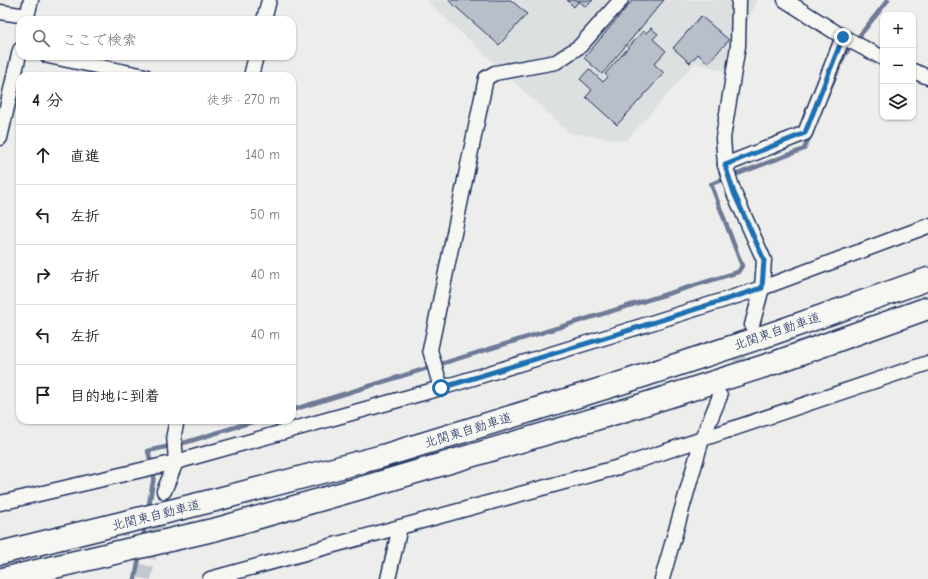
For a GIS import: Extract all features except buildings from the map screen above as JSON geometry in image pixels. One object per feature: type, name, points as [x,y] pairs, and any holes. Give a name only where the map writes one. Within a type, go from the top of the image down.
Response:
[{"type":"highway","name":"北関東自動車道","points":[[0,553],[215,500],[390,453],[629,381],[771,334],[928,279]]},
{"type":"highway","name":"北関東自動車道","points":[[3,579],[217,528],[382,482],[629,409],[749,371],[928,308]]},
{"type":"street","points":[[27,16],[31,0]]},
{"type":"street","points":[[265,16],[269,0]]},
{"type":"street","points":[[441,388],[430,350],[486,78],[495,73],[556,62],[580,46],[620,0]]},
{"type":"street","points":[[739,0],[738,46],[723,138],[725,165],[734,193],[764,260],[762,288],[752,325]]},
{"type":"street","points":[[785,0],[843,37],[880,56]]},
{"type":"street","points":[[0,12],[18,16]]},
{"type":"street","points":[[725,165],[805,133],[843,37]]},
{"type":"street","points":[[0,138],[18,60]]},
{"type":"street","points":[[67,60],[126,72]]},
{"type":"street","points":[[252,72],[255,60]]},
{"type":"street","points":[[916,72],[928,77]]},
{"type":"street","points":[[0,503],[176,462],[441,388],[762,288],[928,226]]},
{"type":"street","points":[[210,579],[619,467],[928,363]]},
{"type":"street","points":[[662,579],[702,439],[720,396]]},
{"type":"street","points":[[164,491],[176,462],[174,434],[176,424]]},
{"type":"street","points":[[388,579],[400,527]]},
{"type":"shaded area","points":[[426,0],[757,0],[728,72],[695,63],[626,141],[569,133]]},
{"type":"waterway","points":[[826,97],[845,54],[888,0]]},
{"type":"waterway","points":[[296,409],[738,272],[742,266],[711,184],[804,149],[811,134]]},
{"type":"waterway","points":[[148,510],[154,476],[148,451],[187,442],[245,424]]},
{"type":"waterway","points":[[143,539],[145,523]]},
{"type":"waterway","points":[[135,579],[140,553]]},
{"type":"tunnel","points":[[727,381],[745,340]]},
{"type":"tunnel","points":[[144,579],[164,491]]},
{"type":"route","points":[[441,388],[762,288],[764,260],[734,193],[725,165],[805,133],[843,37]]}]
